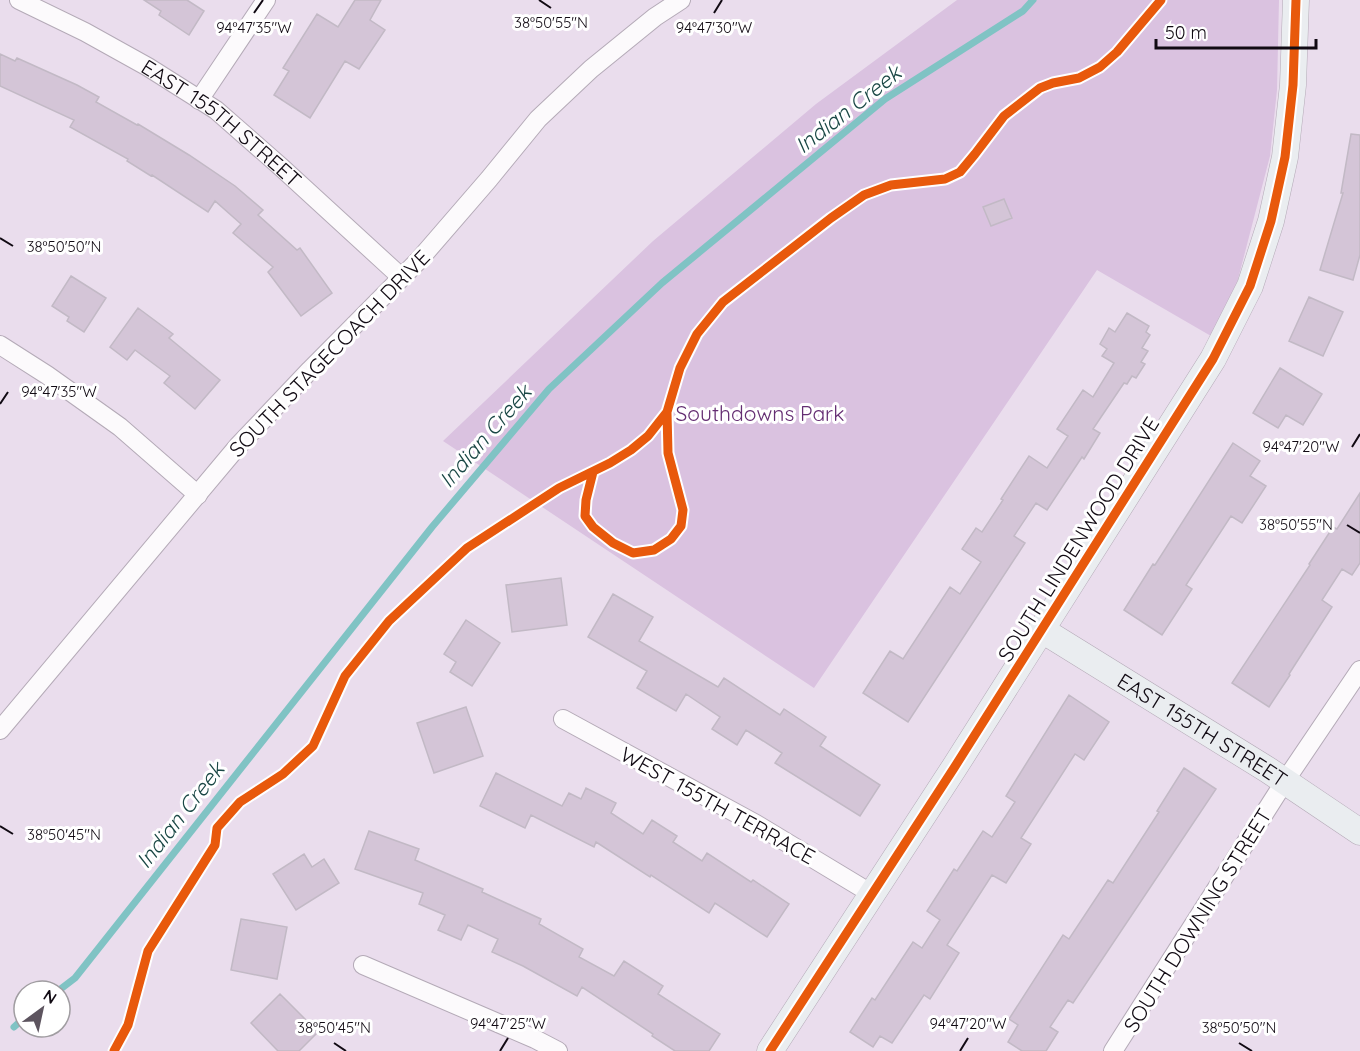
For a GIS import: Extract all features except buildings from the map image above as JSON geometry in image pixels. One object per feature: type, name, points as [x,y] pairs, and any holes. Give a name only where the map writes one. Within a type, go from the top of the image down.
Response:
[{"type":"street","name":"EAST 155TH STREET","points":[[19,0],[148,67],[216,110],[401,277]]},
{"type":"street","points":[[199,100],[266,0]]},
{"type":"street","name":"SOUTH STAGECOACH DRIVE","points":[[0,730],[7,708],[198,495],[238,446],[419,260],[538,119],[591,69],[681,0]]},
{"type":"street","name":"SOUTH LINDENWOOD DRIVE","points":[[770,1051],[873,894],[1213,359],[1250,286],[1271,221],[1285,157],[1293,86],[1296,0]]},
{"type":"street","points":[[0,345],[120,427],[198,495]]},
{"type":"street","name":"EAST 155TH STREET","points":[[1042,630],[1200,727],[1360,832]]},
{"type":"street","name":"SOUTH DOWNING STREET","points":[[1113,1051],[1285,781],[1360,670]]},
{"type":"street","name":"WEST 155TH TERRACE","points":[[563,719],[756,824],[873,894]]},
{"type":"street","points":[[363,965],[536,1039],[558,1051]]},
{"type":"green space","name":"Southdowns Park","points":[[957,0],[1279,0],[1277,90],[1270,156],[1237,283],[1211,336],[1097,270],[814,688],[443,441],[653,241],[816,104]]},
{"type":"waterway","name":"Indian Creek","points":[[72,980],[432,527],[549,389],[662,283],[885,99],[1023,11],[1033,0]]},
{"type":"cycle path","points":[[114,1051],[128,1025],[148,951],[215,845],[217,828],[240,802],[283,774],[313,746],[345,676],[389,621],[467,548],[559,488],[610,463],[648,436],[667,412],[680,368],[697,334],[723,302],[864,195],[891,185],[945,179],[960,172],[1004,116],[1040,88],[1079,78],[1100,67],[1117,52],[1161,0]]},
{"type":"cycle path","points":[[770,1051],[954,768],[1213,359],[1250,286],[1271,221],[1285,157],[1293,85],[1296,0]]},
{"type":"cycle path","points":[[593,472],[586,500],[585,516],[593,527],[613,543],[633,553],[654,550],[671,539],[681,526],[683,510],[668,453],[667,412]]}]
